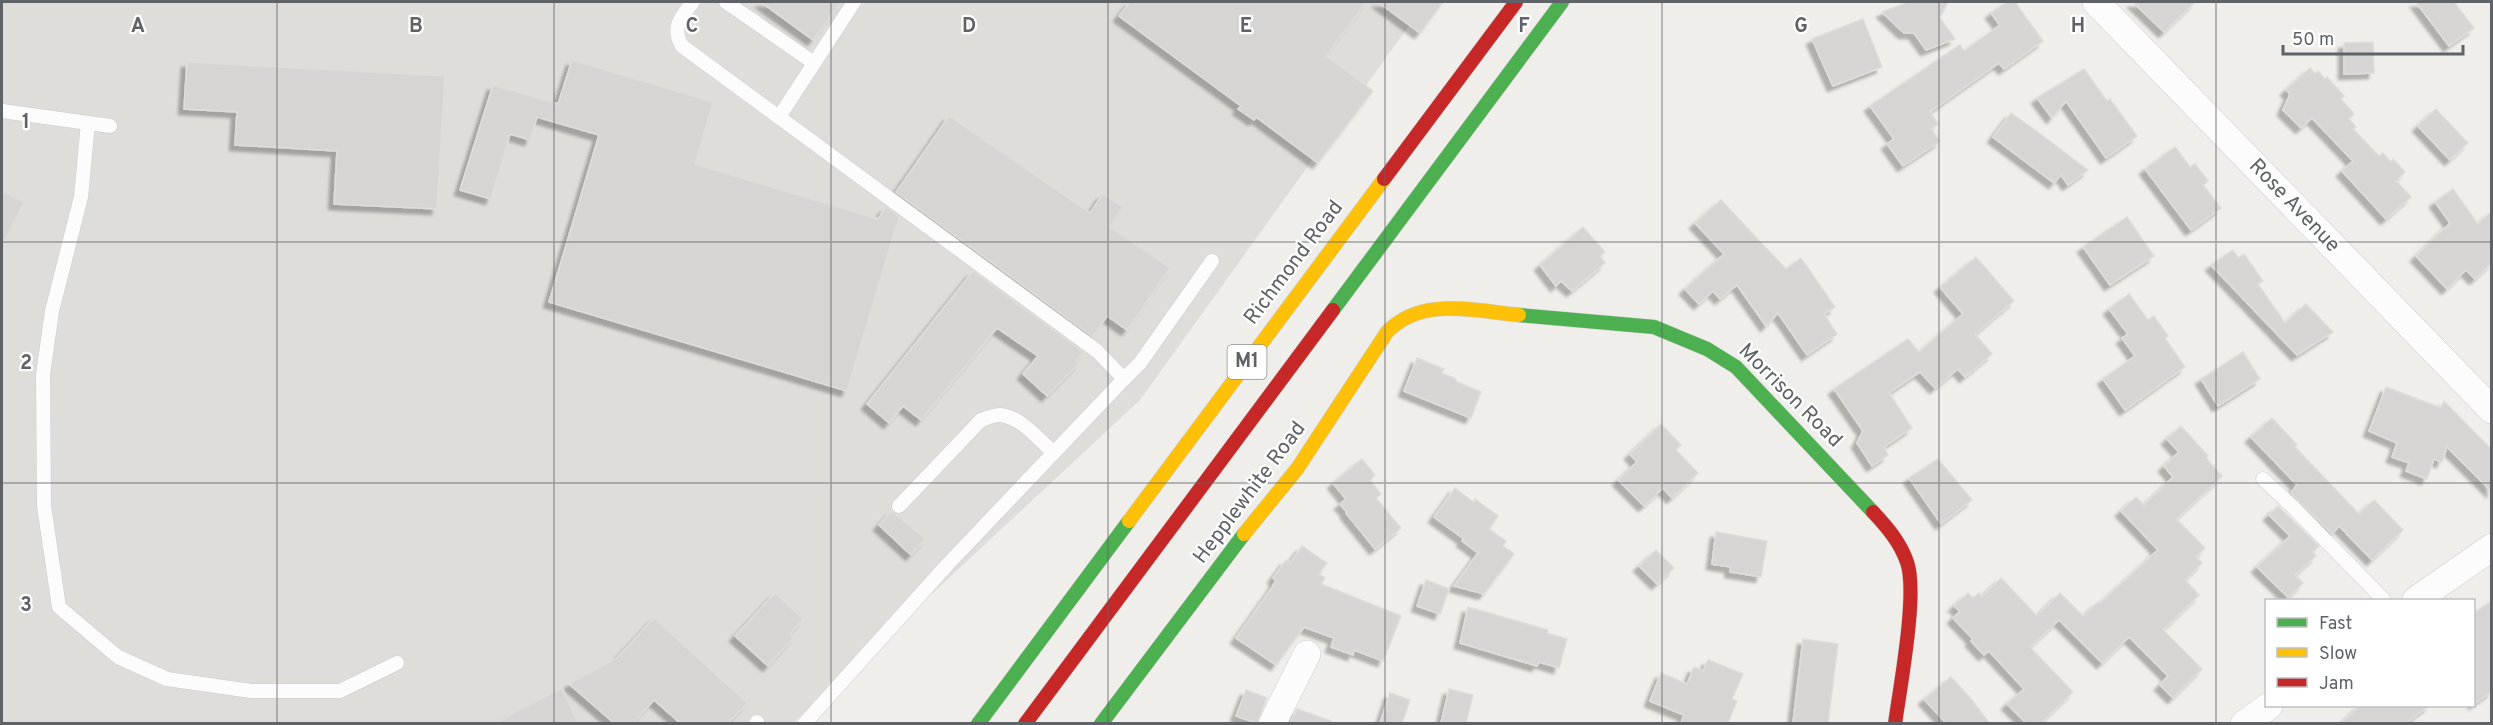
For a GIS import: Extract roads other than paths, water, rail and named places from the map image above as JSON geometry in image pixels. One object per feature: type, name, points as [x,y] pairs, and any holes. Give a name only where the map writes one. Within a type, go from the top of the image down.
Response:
[{"type":"main road","name":"Richmond Road","points":[[978,723],[1516,2]]},
{"type":"main road","name":"M1","points":[[1025,723],[1562,2]]},
{"type":"main road","name":"Hepplewhite Road","points":[[1101,723],[1242,537],[1297,469],[1387,332],[1397,320],[1410,312],[1441,308]]},
{"type":"main road","name":"Morrison Road","points":[[1441,308],[1654,327],[1682,336],[1711,350],[1736,367],[1871,509],[1896,538],[1908,563],[1910,584],[1908,613],[1895,723]]},
{"type":"street","name":"Rose Avenue","points":[[2096,2],[2492,410]]},
{"type":"street","points":[[2417,599],[2492,547]]},
{"type":"street","points":[[1272,723],[1307,654]]},
{"type":"street","points":[[2244,723],[2266,707]]},
{"type":"lane","points":[[693,2],[678,21],[676,35],[682,46],[1097,351],[1124,379]]},
{"type":"lane","points":[[726,2],[814,63]]},
{"type":"lane","points":[[779,117],[854,2]]},
{"type":"lane","points":[[2,111],[110,126]]},
{"type":"lane","points":[[88,123],[81,197],[52,310],[43,375],[44,506],[59,607],[118,657],[167,679],[251,691],[340,691],[397,663]]},
{"type":"lane","points":[[804,723],[1053,452],[1140,363],[1212,261]]},
{"type":"lane","points":[[899,506],[981,420],[998,415],[1007,416],[1021,424],[1053,452]]},
{"type":"lane","points":[[2263,479],[2383,599]]}]
